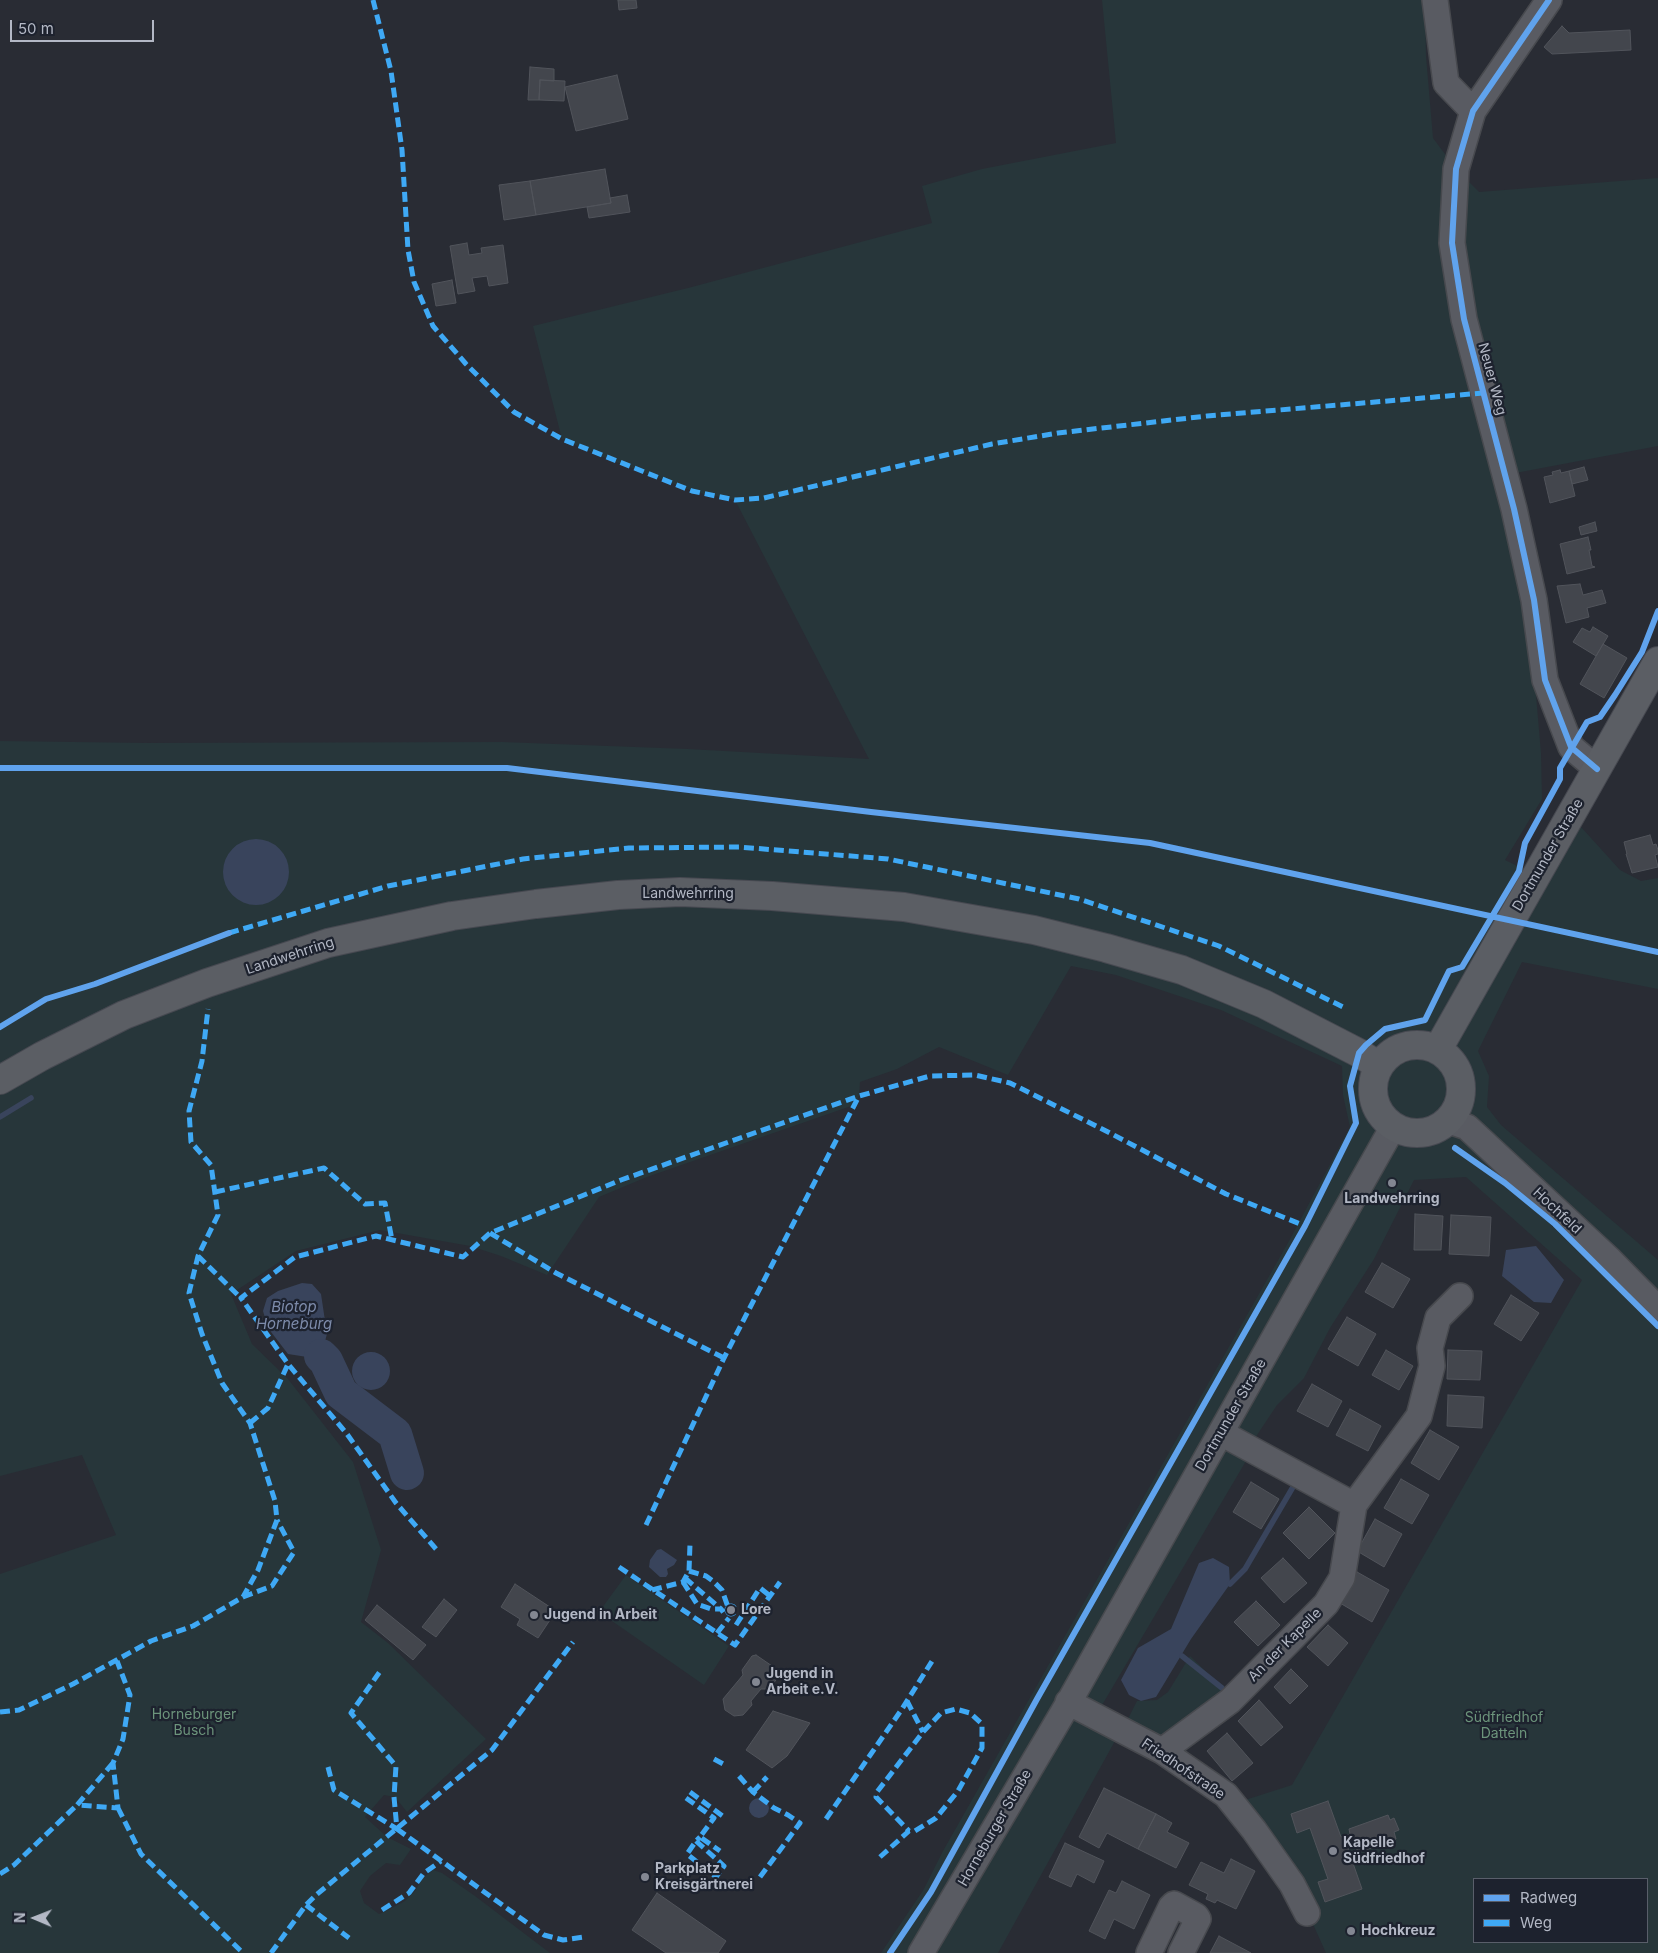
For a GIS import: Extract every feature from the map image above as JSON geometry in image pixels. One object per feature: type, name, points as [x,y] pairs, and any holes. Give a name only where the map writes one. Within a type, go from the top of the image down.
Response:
[{"type":"main road","name":"Dortmunder Straße","points":[[1438,1050],[1658,661]]},
{"type":"main road","name":"Landwehrring","points":[[0,1080],[42,1056],[124,1016],[207,983],[328,943],[452,916],[618,895],[680,892],[772,896],[904,907],[1043,932],[1182,970],[1264,1004],[1379,1066]]},
{"type":"main road","points":[[1426,1045],[1438,1050],[1449,1058],[1458,1069],[1462,1082],[1462,1096],[1458,1110],[1449,1121],[1437,1130],[1422,1134],[1407,1133],[1393,1127],[1383,1118],[1376,1106],[1373,1093],[1374,1079],[1379,1066],[1388,1056],[1406,1046],[1426,1045]]},
{"type":"street","points":[[1435,0],[1446,83],[1473,111]]},
{"type":"street","name":"Neuer Weg","points":[[1549,0],[1473,111],[1456,168],[1452,243],[1464,319],[1514,509],[1534,600],[1545,680],[1571,747],[1597,769]]},
{"type":"street","name":"Hochfeld","points":[[1449,1121],[1467,1127],[1610,1260],[1658,1308]]},
{"type":"street","name":"Dortmunder Straße","points":[[1068,1702],[1393,1127]]},
{"type":"street","name":"An der Kapelle","points":[[1162,1751],[1230,1701],[1326,1604],[1342,1578],[1354,1505],[1419,1416],[1432,1366],[1430,1348],[1438,1318],[1460,1296]]},
{"type":"street","points":[[1220,1433],[1354,1505]]},
{"type":"street","name":"Friedhofstraße","points":[[1068,1702],[1162,1751],[1226,1795],[1254,1830],[1292,1884],[1307,1913]]},
{"type":"street","name":"Horneburger Straße","points":[[921,1953],[1068,1702]]},
{"type":"street","points":[[1149,1953],[1174,1904],[1198,1919],[1181,1953]]},
{"type":"green space","points":[[1102,0],[1425,0],[1426,56],[1433,138],[1456,169],[1479,192],[1658,178],[1658,446],[1505,475],[1534,600],[1536,695],[1541,753],[1542,799],[1505,860],[1536,875],[1571,816],[1620,870],[1641,881],[1658,878],[1658,989],[1522,962],[1478,1051],[1489,1076],[1487,1107],[1501,1125],[1658,1260],[1658,1953],[1326,1953],[1308,1913],[1242,1801],[1292,1785],[1582,1280],[1466,1177],[1414,1180],[1374,1259],[1330,1328],[1304,1378],[1277,1405],[1257,1435],[1246,1461],[1095,1717],[1121,1730],[998,1953],[881,1953],[924,1889],[943,1851],[1289,1241],[1350,1127],[1343,1095],[1342,1066],[1221,1010],[1116,975],[1071,966],[1008,1075],[939,1047],[897,1069],[860,1082],[859,1096],[854,1105],[647,1177],[599,1197],[547,1275],[501,1256],[470,1246],[380,1230],[296,1251],[231,1294],[252,1344],[288,1379],[353,1462],[381,1550],[361,1622],[388,1643],[486,1739],[407,1812],[395,1797],[384,1795],[365,1817],[387,1837],[411,1849],[400,1865],[386,1863],[370,1876],[360,1891],[364,1903],[379,1914],[388,1910],[405,1901],[415,1891],[423,1878],[433,1870],[442,1873],[475,1896],[550,1953],[0,1953],[0,1574],[116,1535],[82,1455],[0,1476],[0,741],[146,743],[502,742],[688,749],[869,759],[735,500],[695,492],[603,457],[562,439],[533,326],[688,288],[932,223],[922,186],[982,169],[1116,143]]},
{"type":"green space","points":[[626,1575],[729,1646],[704,1685],[599,1612]]},
{"type":"green space","points":[[1190,1656],[1227,1692],[1166,1740],[1127,1721],[1137,1701],[1157,1700],[1168,1692]]},
{"type":"water","points":[[249,839],[263,839],[275,844],[284,853],[289,865],[287,885],[280,896],[263,905],[249,905],[237,900],[228,891],[223,879],[223,865],[228,853],[237,844]]},
{"type":"water","points":[[1536,1246],[1564,1280],[1551,1303],[1534,1302],[1502,1276],[1506,1250]]},
{"type":"water","name":"Biotop Horneburg","points":[[302,1283],[312,1284],[321,1294],[327,1334],[320,1359],[288,1354],[268,1328],[263,1311],[267,1298],[278,1291]]},
{"type":"water","points":[[371,1352],[384,1358],[390,1371],[384,1384],[371,1390],[358,1384],[352,1371],[358,1358]]},
{"type":"water","points":[[661,1549],[677,1560],[674,1565],[667,1569],[668,1574],[666,1577],[660,1577],[649,1567],[650,1560],[657,1550]]},
{"type":"water","points":[[1213,1558],[1229,1567],[1230,1584],[1191,1639],[1156,1697],[1141,1701],[1129,1695],[1121,1680],[1138,1648],[1171,1629],[1199,1563]]},
{"type":"water","points":[[755,1798],[763,1798],[769,1804],[769,1812],[763,1818],[755,1818],[749,1812],[749,1804]]},
{"type":"building","points":[[618,0],[636,0],[637,8],[619,10]]},
{"type":"building","points":[[1562,26],[1569,33],[1630,30],[1631,50],[1552,54],[1544,47]]},
{"type":"building","points":[[530,67],[554,69],[554,81],[540,80],[539,100],[528,100]]},
{"type":"building","points":[[617,75],[628,119],[576,131],[565,87]]},
{"type":"building","points":[[540,80],[565,81],[564,101],[539,100]]},
{"type":"building","points":[[605,169],[611,203],[536,215],[530,181]]},
{"type":"building","points":[[530,181],[536,215],[504,220],[499,185]]},
{"type":"building","points":[[627,195],[630,212],[589,218],[587,207],[611,203],[610,198]]},
{"type":"building","points":[[467,243],[469,255],[482,253],[481,248],[503,245],[508,283],[489,286],[487,276],[472,278],[475,291],[458,294],[450,246]]},
{"type":"building","points":[[452,280],[456,303],[436,306],[432,284]]},
{"type":"building","points":[[1584,467],[1588,480],[1572,484],[1569,471]]},
{"type":"building","points":[[1560,470],[1561,473],[1569,471],[1575,496],[1550,503],[1544,477],[1553,475],[1552,472]]},
{"type":"building","points":[[1595,522],[1597,531],[1581,535],[1579,527]]},
{"type":"building","points":[[1588,537],[1592,566],[1595,567],[1567,574],[1560,544]]},
{"type":"building","points":[[1580,584],[1583,595],[1602,590],[1606,603],[1587,608],[1589,617],[1566,623],[1557,586]]},
{"type":"building","points":[[1593,627],[1608,636],[1596,656],[1573,642],[1582,628],[1590,632]]},
{"type":"building","points":[[1603,644],[1627,658],[1604,698],[1580,684]]},
{"type":"building","points":[[1650,835],[1653,845],[1656,844],[1658,850],[1658,854],[1655,855],[1658,867],[1632,873],[1624,842]]},
{"type":"building","points":[[1415,1214],[1443,1216],[1441,1250],[1414,1250]]},
{"type":"building","points":[[1451,1215],[1491,1217],[1489,1256],[1449,1254]]},
{"type":"building","points":[[1382,1263],[1410,1279],[1393,1308],[1365,1292]]},
{"type":"building","points":[[1511,1295],[1539,1313],[1521,1341],[1494,1324]]},
{"type":"building","points":[[1347,1317],[1376,1334],[1358,1366],[1328,1349]]},
{"type":"building","points":[[1386,1350],[1413,1366],[1399,1390],[1372,1375]]},
{"type":"building","points":[[1448,1350],[1482,1351],[1480,1380],[1447,1379]]},
{"type":"building","points":[[1312,1384],[1342,1401],[1328,1427],[1297,1411]]},
{"type":"building","points":[[1448,1395],[1484,1397],[1482,1428],[1447,1426]]},
{"type":"building","points":[[1350,1409],[1381,1426],[1368,1451],[1336,1435]]},
{"type":"building","points":[[1430,1430],[1459,1447],[1439,1480],[1411,1463]]},
{"type":"building","points":[[1401,1479],[1429,1495],[1412,1524],[1384,1508]]},
{"type":"building","points":[[1251,1482],[1279,1499],[1261,1529],[1233,1512]]},
{"type":"building","points":[[1309,1507],[1335,1533],[1309,1559],[1283,1533]]},
{"type":"building","points":[[1375,1519],[1402,1534],[1384,1567],[1357,1551]]},
{"type":"building","points":[[1283,1558],[1307,1583],[1284,1603],[1261,1578]]},
{"type":"building","points":[[1357,1572],[1389,1590],[1372,1622],[1340,1603]]},
{"type":"building","name":"Jugend in Arbeit","points":[[515,1584],[556,1611],[538,1638],[517,1625],[520,1619],[501,1607]]},
{"type":"building","points":[[444,1599],[457,1610],[436,1637],[422,1627]]},
{"type":"building","points":[[1256,1601],[1280,1625],[1258,1646],[1234,1622]]},
{"type":"building","points":[[377,1605],[426,1645],[413,1660],[365,1620]]},
{"type":"building","points":[[1328,1625],[1348,1643],[1328,1666],[1307,1647]]},
{"type":"building","name":"Jugend in Arbeit e.V.","points":[[756,1655],[778,1670],[779,1675],[770,1689],[761,1689],[751,1701],[752,1705],[743,1715],[734,1716],[725,1710],[723,1699],[743,1675],[742,1670],[752,1656]]},
{"type":"building","points":[[1291,1669],[1308,1686],[1290,1704],[1274,1687]]},
{"type":"building","points":[[1259,1700],[1283,1727],[1261,1746],[1238,1721]]},
{"type":"building","points":[[773,1711],[810,1723],[787,1756],[772,1768],[746,1750]]},
{"type":"building","points":[[1227,1733],[1253,1763],[1232,1781],[1207,1751]]},
{"type":"building","points":[[1104,1788],[1156,1814],[1138,1849],[1107,1833],[1099,1848],[1079,1837]]},
{"type":"building","name":"Kapelle Südfriedhof","points":[[1328,1801],[1341,1837],[1350,1834],[1349,1829],[1388,1815],[1390,1820],[1394,1818],[1399,1830],[1394,1832],[1396,1839],[1358,1853],[1356,1846],[1348,1849],[1362,1889],[1325,1902],[1318,1882],[1328,1879],[1310,1828],[1297,1833],[1291,1814]]},
{"type":"building","points":[[1156,1814],[1172,1823],[1167,1832],[1189,1843],[1176,1868],[1138,1849]]},
{"type":"building","points":[[1065,1843],[1104,1861],[1094,1883],[1077,1874],[1071,1887],[1049,1877]]},
{"type":"building","points":[[1231,1859],[1255,1871],[1236,1909],[1217,1900],[1215,1903],[1206,1899],[1208,1894],[1189,1885],[1201,1862],[1224,1873]]},
{"type":"building","points":[[1122,1881],[1150,1895],[1134,1929],[1114,1919],[1105,1939],[1089,1931],[1109,1890],[1116,1893]]},
{"type":"building","points":[[657,1893],[726,1941],[718,1953],[666,1953],[632,1930]]},
{"type":"building","points":[[1219,1936],[1251,1953],[1210,1953]]},
{"type":"waterway","points":[[0,1117],[31,1098]]},
{"type":"waterway","points":[[321,1356],[326,1361],[341,1393],[395,1434],[407,1473]]},
{"type":"waterway","points":[[1230,1584],[1245,1569],[1293,1487]]},
{"type":"waterway","points":[[1182,1656],[1222,1688]]},
{"type":"marked path","points":[[373,0],[391,71],[402,150],[408,250],[414,282],[433,326],[466,364],[514,412],[562,439],[692,491],[735,500],[764,498],[992,444],[1058,433],[1207,416],[1483,393]]},
{"type":"marked path","points":[[229,933],[388,886],[523,859],[629,848],[739,847],[888,859],[1079,899],[1219,946],[1343,1007]]},
{"type":"marked path","points":[[0,1712],[19,1710],[73,1684],[151,1641],[193,1626],[243,1597],[258,1570],[277,1520],[275,1501],[250,1423],[222,1383],[202,1334],[189,1293],[198,1256],[218,1215],[211,1165],[191,1142],[189,1111],[202,1061],[208,1009]]},
{"type":"marked path","points":[[646,1525],[724,1358],[859,1096],[930,1076],[975,1075],[1010,1083],[1226,1194],[1305,1226]]},
{"type":"marked path","points":[[436,1549],[396,1503],[347,1434],[288,1364],[241,1298],[295,1257],[376,1236],[463,1257],[490,1233],[621,1180],[859,1096]]},
{"type":"marked path","points":[[215,1192],[324,1168],[365,1204],[385,1203],[392,1240]]},
{"type":"marked path","points":[[490,1233],[556,1273],[724,1358]]},
{"type":"marked path","points":[[198,1256],[241,1298]]},
{"type":"marked path","points":[[250,1423],[268,1408],[288,1364]]},
{"type":"marked path","points":[[243,1597],[272,1586],[294,1552],[277,1520]]},
{"type":"marked path","points":[[652,1590],[683,1582],[689,1571],[690,1544]]},
{"type":"marked path","points":[[619,1567],[735,1645],[780,1582]]},
{"type":"marked path","points":[[689,1571],[706,1576],[714,1582],[722,1590],[728,1607]]},
{"type":"marked path","points":[[685,1578],[721,1609]]},
{"type":"marked path","points":[[683,1582],[697,1604],[711,1609],[721,1609],[726,1616]]},
{"type":"marked path","points":[[736,1625],[760,1588],[770,1596]]},
{"type":"marked path","points":[[731,1606],[735,1610],[731,1614],[727,1610],[731,1606]]},
{"type":"marked path","points":[[717,1633],[729,1618]]},
{"type":"marked path","points":[[271,1953],[306,1905],[316,1895],[492,1750],[573,1642]]},
{"type":"marked path","points":[[826,1819],[902,1709],[934,1658]]},
{"type":"marked path","points":[[113,1763],[77,1805],[118,1808],[113,1763],[123,1739],[130,1695],[117,1661]]},
{"type":"marked path","points":[[328,1767],[334,1790],[397,1829],[394,1797],[396,1766],[351,1713],[381,1670]]},
{"type":"marked path","points":[[907,1701],[923,1732]]},
{"type":"marked path","points":[[880,1857],[909,1831],[915,1831],[936,1818],[958,1791],[982,1748],[982,1724],[970,1713],[956,1709],[941,1713],[923,1732],[877,1792],[876,1797],[909,1831]]},
{"type":"marked path","points":[[714,1759],[727,1766]]},
{"type":"marked path","points":[[739,1776],[753,1792],[774,1808],[800,1823],[760,1877]]},
{"type":"marked path","points":[[753,1792],[767,1777]]},
{"type":"marked path","points":[[690,1792],[724,1817]]},
{"type":"marked path","points":[[686,1798],[714,1818],[700,1837],[720,1851]]},
{"type":"marked path","points":[[0,1874],[14,1865],[77,1805]]},
{"type":"marked path","points":[[118,1808],[141,1854],[243,1953]]},
{"type":"marked path","points":[[397,1829],[544,1935],[563,1940],[584,1937]]},
{"type":"marked path","points":[[696,1841],[724,1866],[716,1877],[687,1854],[696,1841],[700,1837]]},
{"type":"marked path","points":[[382,1910],[409,1893],[424,1873],[441,1861]]},
{"type":"marked path","points":[[306,1905],[349,1938]]},
{"type":"cycle path","points":[[1549,0],[1473,111],[1456,169],[1452,243],[1464,319],[1514,509],[1534,600],[1545,680],[1571,747],[1597,769]]},
{"type":"cycle path","points":[[890,1953],[931,1892],[1037,1699],[1305,1226],[1356,1123],[1350,1086],[1359,1053],[1385,1029],[1425,1020],[1449,971],[1462,967],[1519,871],[1525,843],[1560,779],[1560,768],[1587,722],[1600,717],[1642,652],[1658,611]]},
{"type":"cycle path","points":[[0,768],[507,768],[871,812],[1150,843],[1658,952]]},
{"type":"cycle path","points":[[0,1027],[46,999],[95,984],[229,933]]},
{"type":"cycle path","points":[[1455,1148],[1505,1183],[1555,1224],[1658,1326]]},
{"type":"place","name":"Landwehrring","points":[[1392,1183]]},
{"type":"place","name":"Lore","points":[[731,1610]]},
{"type":"place","name":"Jugend in Arbeit","points":[[534,1615]]},
{"type":"place","name":"Jugend in Arbeit e.V.","points":[[756,1682]]},
{"type":"place","name":"Kapelle Südfriedhof","points":[[1333,1851]]},
{"type":"place","name":"Parkplatz Kreisgärtnerei","points":[[645,1877]]},
{"type":"place","name":"Hochkreuz","points":[[1351,1931]]},
{"type":"park label","name":"Horneburger Busch","points":[[194,1724]]},
{"type":"park label","name":"Südfriedhof Datteln","points":[[1504,1726]]}]
